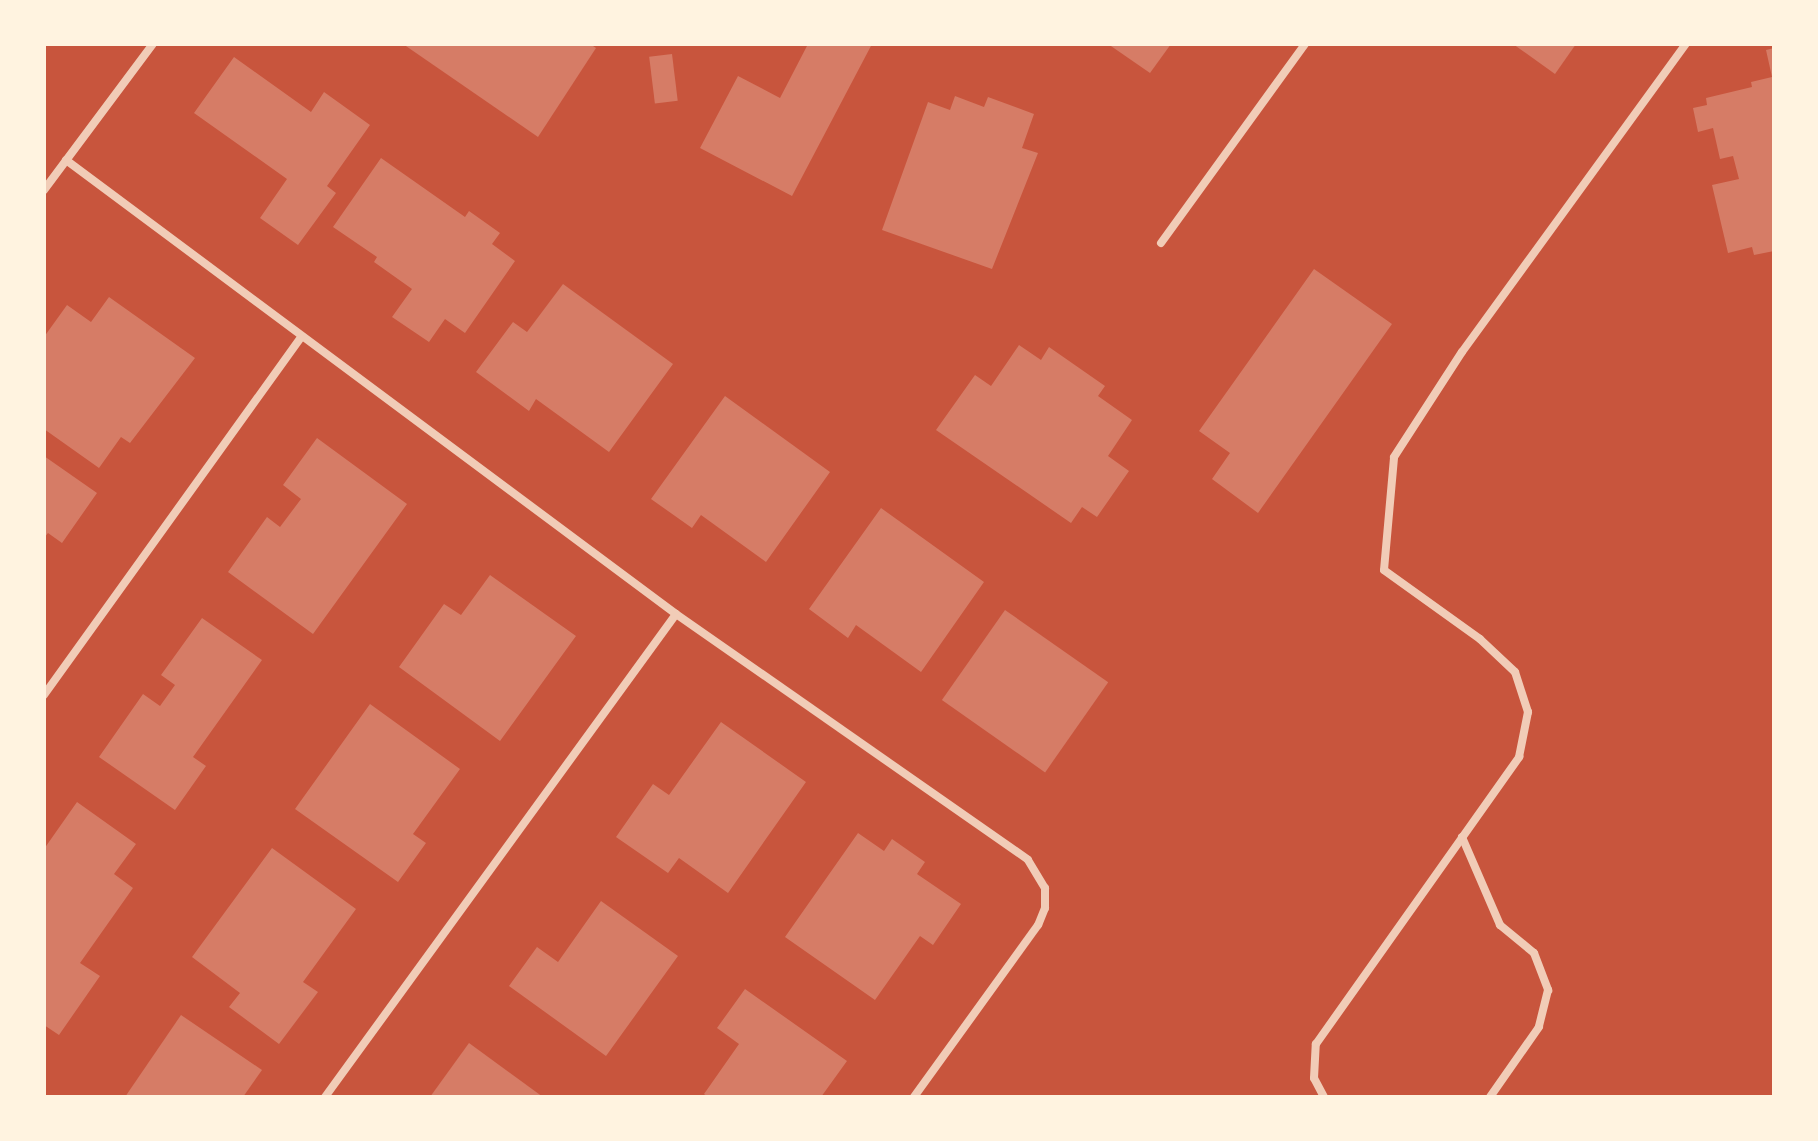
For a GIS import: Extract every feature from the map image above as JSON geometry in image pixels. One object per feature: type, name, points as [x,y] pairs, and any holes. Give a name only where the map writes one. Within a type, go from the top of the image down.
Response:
[{"type":"street","points":[[44,190],[153,44]]},
{"type":"street","points":[[1161,243],[1305,44]]},
{"type":"street","points":[[1324,1097],[1314,1078],[1316,1044],[1519,757],[1528,712],[1515,672],[1480,639],[1384,570],[1394,457],[1462,352],[1686,44]]},
{"type":"street","points":[[66,160],[301,338],[676,614],[1028,860],[1045,888],[1045,908],[1038,925],[914,1097]]},
{"type":"street","points":[[44,695],[301,338]]},
{"type":"street","points":[[325,1097],[676,614]]},
{"type":"street","points":[[1462,837],[1500,925],[1534,953],[1548,990],[1539,1027],[1490,1097]]},
{"type":"building","points":[[403,44],[590,44],[596,48],[538,137]]},
{"type":"building","points":[[808,44],[872,44],[792,196],[700,148],[738,76],[780,98]]},
{"type":"building","points":[[1108,44],[1171,44],[1150,73]]},
{"type":"building","points":[[1513,44],[1576,44],[1555,74]]},
{"type":"building","points":[[1774,48],[1774,251],[1754,255],[1752,247],[1728,253],[1712,185],[1739,179],[1733,156],[1720,159],[1713,128],[1698,132],[1693,108],[1707,105],[1706,98],[1752,87],[1751,82],[1772,77],[1766,50]]},
{"type":"building","points":[[672,54],[678,101],[655,103],[649,57]]},
{"type":"building","points":[[234,57],[311,112],[324,92],[370,125],[327,186],[336,193],[298,245],[260,218],[287,179],[194,113]]},
{"type":"building","points":[[955,96],[984,107],[988,97],[1034,114],[1022,148],[1038,153],[992,269],[882,230],[928,102],[950,110]]},
{"type":"building","points":[[381,158],[465,217],[469,211],[500,233],[492,244],[515,261],[465,333],[445,319],[429,342],[392,317],[412,289],[374,262],[377,257],[333,227]]},
{"type":"building","points":[[1314,269],[1392,324],[1258,513],[1212,479],[1230,453],[1199,431]]},
{"type":"building","points":[[563,284],[673,364],[609,452],[536,399],[529,411],[476,372],[513,322],[527,332]]},
{"type":"building","points":[[109,297],[195,358],[130,443],[121,437],[99,468],[44,429],[44,337],[67,305],[91,322]]},
{"type":"building","points":[[1019,345],[1041,360],[1049,347],[1105,386],[1098,396],[1132,420],[1108,456],[1129,471],[1097,517],[1082,507],[1071,523],[936,430],[975,375],[991,386]]},
{"type":"building","points":[[725,396],[830,472],[766,562],[701,515],[692,528],[651,499]]},
{"type":"building","points":[[317,438],[407,504],[313,634],[228,572],[267,517],[280,527],[301,499],[283,485]]},
{"type":"building","points":[[44,456],[97,493],[62,543],[48,533],[44,538]]},
{"type":"building","points":[[881,508],[984,582],[921,672],[856,625],[848,638],[809,609]]},
{"type":"building","points":[[490,575],[576,636],[500,741],[399,667],[444,604],[461,615]]},
{"type":"building","points":[[1005,610],[1108,682],[1045,772],[942,700]]},
{"type":"building","points":[[202,618],[262,660],[193,757],[206,766],[175,810],[99,757],[143,694],[160,706],[175,685],[161,675]]},
{"type":"building","points":[[370,704],[460,769],[413,834],[426,843],[398,882],[295,809]]},
{"type":"building","points":[[721,722],[806,782],[728,893],[679,858],[668,873],[616,837],[653,784],[669,795]]},
{"type":"building","points":[[77,802],[136,844],[114,874],[133,888],[80,963],[100,976],[59,1035],[44,1025],[44,849]]},
{"type":"building","points":[[858,833],[884,851],[892,839],[925,862],[917,874],[961,904],[933,945],[920,936],[875,1000],[785,937]]},
{"type":"building","points":[[272,848],[356,909],[303,982],[318,992],[279,1044],[229,1007],[240,993],[192,957]]},
{"type":"building","points":[[601,901],[678,956],[606,1056],[509,986],[537,947],[558,962]]},
{"type":"building","points":[[745,989],[847,1061],[821,1097],[708,1097],[704,1094],[739,1044],[717,1028]]},
{"type":"building","points":[[181,1015],[262,1070],[243,1097],[125,1097]]},
{"type":"building","points":[[469,1043],[543,1097],[430,1097]]}]
